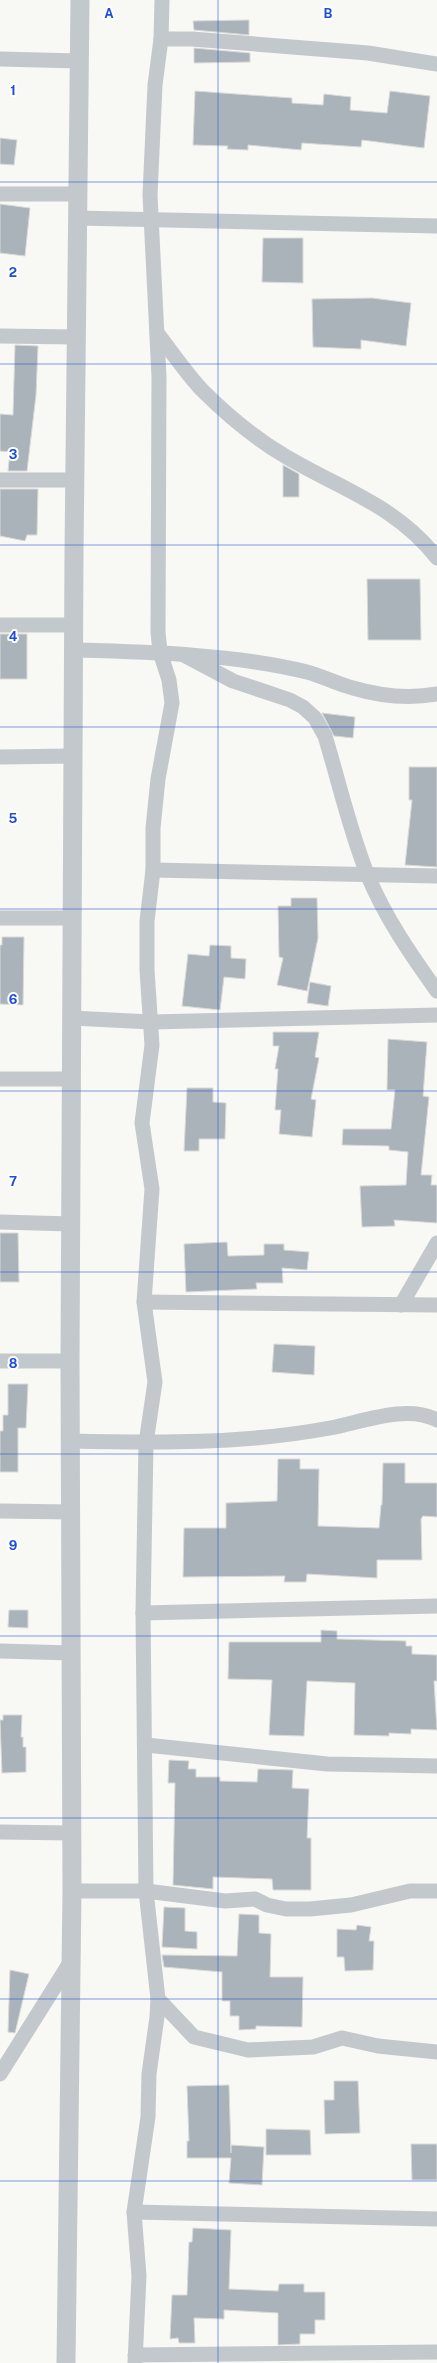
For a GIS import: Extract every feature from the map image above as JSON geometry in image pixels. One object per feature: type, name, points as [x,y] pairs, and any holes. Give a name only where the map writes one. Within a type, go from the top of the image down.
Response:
[{"type":"street","points":[[66,2363],[72,1891],[70,1361],[76,337],[80,0]]},
{"type":"street","points":[[162,0],[161,39],[154,92],[150,194],[158,378],[158,632],[160,652],[169,680],[172,703],[158,779],[152,828],[153,870],[147,921],[147,970],[152,1022],[152,1045],[142,1123],[152,1189],[144,1302],[155,1382],[146,1443],[143,1613],[146,1745],[146,1891],[158,1999],[158,2017],[149,2074],[148,2117],[134,2212],[139,2276],[135,2359],[437,2352]]},
{"type":"street","points":[[161,39],[192,39],[368,53],[437,64]]},
{"type":"street","points":[[0,60],[79,61]]},
{"type":"street","points":[[0,194],[78,194]]},
{"type":"street","points":[[78,218],[437,226]]},
{"type":"street","points":[[157,333],[202,389],[244,426],[284,456],[361,496],[403,522],[421,538],[437,558]]},
{"type":"street","points":[[0,336],[76,337]]},
{"type":"street","points":[[0,480],[75,480]]},
{"type":"street","points":[[0,624],[74,625]]},
{"type":"street","points":[[74,650],[160,652],[307,672],[353,688],[386,695],[422,696],[437,694]]},
{"type":"street","points":[[184,655],[233,681],[290,700],[315,718],[325,736],[368,876],[393,924],[437,991]]},
{"type":"street","points":[[0,758],[74,756]]},
{"type":"street","points":[[153,870],[368,876],[437,876]]},
{"type":"street","points":[[0,918],[72,918]]},
{"type":"street","points":[[72,1018],[152,1022],[437,1015]]},
{"type":"street","points":[[0,1079],[72,1079]]},
{"type":"street","points":[[0,1222],[72,1224]]},
{"type":"street","points":[[401,1305],[437,1243]]},
{"type":"street","points":[[144,1302],[437,1305]]},
{"type":"street","points":[[0,1361],[70,1361]]},
{"type":"street","points":[[70,1441],[146,1443],[268,1438],[394,1415],[428,1415],[437,1420]]},
{"type":"street","points":[[0,1511],[70,1512]]},
{"type":"street","points":[[143,1613],[437,1606]]},
{"type":"street","points":[[0,1651],[72,1653]]},
{"type":"street","points":[[146,1745],[328,1764],[437,1766]]},
{"type":"street","points":[[0,1832],[71,1833]]},
{"type":"street","points":[[72,1891],[146,1891],[226,1901],[255,1899],[267,1905],[286,1909],[310,1909],[350,1905],[410,1890],[437,1891]]},
{"type":"street","points":[[0,2074],[71,1962]]},
{"type":"street","points":[[158,1999],[194,2037],[248,2050],[313,2047],[342,2038],[378,2046],[437,2052]]},
{"type":"street","points":[[134,2212],[437,2219]]},
{"type":"building","points":[[249,20],[249,35],[194,30],[193,21]]},
{"type":"building","points":[[194,48],[250,53],[250,62],[194,63]]},
{"type":"building","points":[[195,91],[292,98],[292,103],[323,105],[324,94],[351,97],[350,110],[387,113],[390,91],[430,96],[424,148],[362,140],[361,147],[302,143],[301,150],[248,145],[248,150],[227,149],[228,146],[193,145]]},
{"type":"building","points":[[0,138],[17,140],[14,165],[0,164]]},
{"type":"building","points":[[0,204],[30,208],[25,256],[0,253]]},
{"type":"building","points":[[263,238],[303,238],[303,283],[262,282]]},
{"type":"building","points":[[372,298],[411,303],[406,346],[361,340],[361,349],[313,347],[312,299]]},
{"type":"building","points":[[15,345],[38,346],[36,395],[27,471],[8,471],[10,452],[0,451],[0,414],[13,415]]},
{"type":"building","points":[[283,465],[299,474],[299,497],[283,497]]},
{"type":"building","points":[[0,489],[38,489],[37,535],[27,535],[25,541],[0,536]]},
{"type":"building","points":[[367,579],[420,579],[421,640],[368,640]]},
{"type":"building","points":[[0,634],[27,634],[27,679],[0,679]]},
{"type":"building","points":[[322,713],[355,717],[353,738],[334,736]]},
{"type":"building","points":[[409,767],[437,767],[437,867],[405,865],[412,800],[409,800]]},
{"type":"building","points":[[291,898],[317,898],[318,938],[307,991],[277,985],[283,958],[279,957],[278,906],[291,906]]},
{"type":"building","points":[[2,937],[24,937],[23,1005],[0,1004],[0,945],[2,945]]},
{"type":"building","points":[[210,945],[231,946],[231,958],[246,959],[245,979],[224,977],[220,1010],[182,1006],[188,954],[209,956]]},
{"type":"building","points":[[310,982],[331,986],[328,1006],[307,1003]]},
{"type":"building","points":[[273,1032],[319,1032],[315,1057],[319,1058],[311,1099],[316,1100],[312,1137],[279,1134],[281,1110],[275,1110],[278,1069],[275,1069],[279,1046],[273,1046]]},
{"type":"building","points":[[388,1039],[427,1042],[423,1096],[429,1097],[421,1175],[432,1175],[431,1185],[437,1185],[437,1223],[394,1220],[395,1226],[362,1227],[360,1186],[406,1185],[408,1152],[389,1150],[389,1146],[342,1145],[343,1129],[391,1129],[395,1090],[387,1090]]},
{"type":"building","points":[[187,1088],[213,1088],[213,1102],[226,1103],[225,1139],[199,1139],[199,1151],[184,1151]]},
{"type":"building","points":[[0,1233],[18,1233],[19,1282],[0,1282]]},
{"type":"building","points":[[227,1242],[228,1256],[264,1255],[264,1244],[284,1244],[284,1250],[309,1252],[307,1270],[282,1268],[283,1283],[256,1283],[257,1289],[186,1292],[184,1244]]},
{"type":"building","points":[[274,1344],[315,1346],[314,1375],[272,1372]]},
{"type":"building","points":[[8,1384],[28,1384],[26,1428],[18,1428],[18,1472],[0,1472],[0,1431],[3,1431],[3,1415],[8,1415]]},
{"type":"building","points":[[278,1459],[300,1459],[300,1469],[319,1469],[318,1526],[379,1528],[382,1505],[383,1463],[405,1463],[405,1483],[437,1483],[437,1517],[423,1516],[421,1519],[422,1560],[377,1560],[377,1578],[307,1574],[306,1582],[284,1582],[285,1576],[183,1577],[184,1528],[226,1528],[226,1503],[277,1501]]},
{"type":"building","points":[[9,1610],[28,1610],[28,1628],[8,1627]]},
{"type":"building","points":[[321,1630],[337,1631],[337,1639],[406,1641],[406,1646],[412,1646],[412,1654],[437,1655],[437,1681],[434,1681],[437,1730],[411,1729],[411,1734],[389,1733],[389,1736],[354,1735],[355,1683],[307,1681],[304,1736],[269,1735],[272,1680],[228,1679],[229,1642],[321,1642]]},
{"type":"building","points":[[3,1715],[22,1715],[21,1737],[23,1737],[23,1747],[26,1747],[26,1772],[2,1773],[0,1720],[3,1720]]},
{"type":"building","points":[[169,1760],[189,1761],[188,1769],[196,1769],[196,1777],[220,1777],[220,1781],[257,1782],[258,1769],[293,1770],[292,1788],[309,1789],[307,1838],[311,1838],[311,1890],[273,1890],[272,1879],[213,1877],[213,1889],[173,1885],[175,1783],[168,1783]]},
{"type":"building","points":[[164,1907],[185,1908],[185,1931],[197,1932],[197,1949],[162,1947]]},
{"type":"building","points":[[239,1914],[259,1915],[259,1933],[271,1934],[270,1977],[303,1977],[302,2027],[256,2026],[256,2029],[239,2030],[239,2016],[230,2016],[230,2001],[222,2001],[222,1972],[164,1967],[162,1955],[237,1956]]},
{"type":"building","points":[[357,1925],[371,1927],[369,1941],[374,1941],[373,1970],[345,1971],[344,1957],[337,1957],[337,1929],[356,1930]]},
{"type":"building","points":[[10,1970],[29,1974],[15,2033],[8,2032]]},
{"type":"building","points":[[334,2081],[358,2081],[360,2133],[325,2134],[324,2100],[334,2100]]},
{"type":"building","points":[[229,2085],[231,2153],[231,2145],[264,2147],[262,2185],[229,2183],[231,2158],[187,2158],[187,2141],[189,2141],[187,2086]]},
{"type":"building","points":[[266,2129],[310,2130],[311,2155],[266,2155]]},
{"type":"building","points":[[411,2144],[437,2144],[437,2180],[412,2180]]},
{"type":"building","points":[[193,2228],[231,2230],[229,2289],[278,2291],[279,2284],[304,2284],[304,2292],[325,2292],[325,2320],[315,2320],[315,2334],[300,2334],[300,2344],[278,2345],[278,2313],[224,2310],[224,2319],[194,2318],[195,2343],[179,2343],[178,2338],[170,2339],[172,2295],[187,2295],[189,2242],[192,2242]]}]
